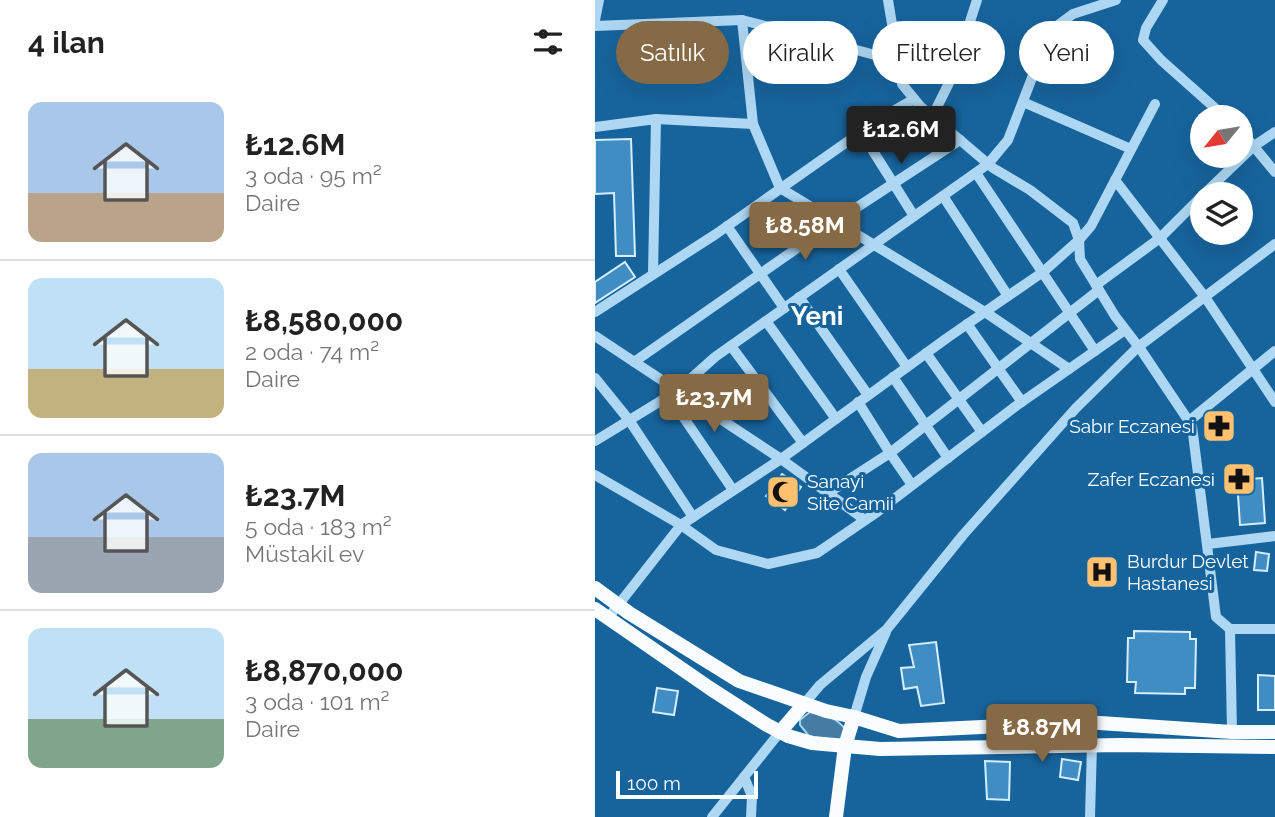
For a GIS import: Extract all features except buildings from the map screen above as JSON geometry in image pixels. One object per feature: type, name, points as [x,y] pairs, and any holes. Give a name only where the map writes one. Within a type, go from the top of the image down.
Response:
[{"type":"main road","points":[[595,588],[739,681],[804,704],[899,731],[1085,722],[1232,732],[1275,732]]},
{"type":"main road","points":[[595,609],[711,689],[780,732],[812,743],[908,749],[1092,745],[1275,747]]},
{"type":"main road","points":[[780,732],[804,704]]},
{"type":"main road","points":[[836,817],[845,746],[854,717]]},
{"type":"street","points":[[888,0],[891,21]]},
{"type":"street","points":[[932,117],[952,77],[977,0]]},
{"type":"street","points":[[595,441],[673,393],[731,346],[988,164],[1008,140],[1050,31],[1073,14],[1116,0]]},
{"type":"street","points":[[1163,0],[1146,28],[1143,40],[1161,60],[1212,105]]},
{"type":"street","points":[[595,20],[597,5]]},
{"type":"street","points":[[742,20],[753,124],[780,188],[985,312],[1069,369]]},
{"type":"street","points":[[595,26],[742,20],[872,54]]},
{"type":"street","points":[[902,84],[932,117],[988,164],[1030,190],[1073,223],[1079,240],[1080,260],[1192,426],[1216,617],[1230,629],[1275,629]]},
{"type":"street","points":[[595,312],[914,99]]},
{"type":"street","points":[[1023,103],[1131,149]]},
{"type":"street","points":[[608,618],[681,525],[781,459],[1043,272],[1079,240],[1091,226],[1155,104]]},
{"type":"street","points":[[595,127],[656,119],[753,124]]},
{"type":"street","points":[[653,274],[656,119]]},
{"type":"street","points":[[861,132],[914,216]]},
{"type":"street","points":[[1217,182],[1254,146],[1275,132]]},
{"type":"street","points":[[634,362],[836,221],[960,140]]},
{"type":"street","points":[[1254,146],[1275,172]]},
{"type":"street","points":[[976,173],[1095,351]]},
{"type":"street","points":[[1115,180],[1205,297],[1275,402]]},
{"type":"street","points":[[943,196],[1008,296]]},
{"type":"street","points":[[828,493],[890,453],[1070,312],[1097,287],[1160,238],[1190,208]]},
{"type":"street","points":[[726,226],[784,308]]},
{"type":"street","points":[[804,704],[820,685],[887,629],[964,535],[1067,418],[1138,346],[1275,244]]},
{"type":"street","points":[[839,269],[907,367]]},
{"type":"street","points":[[799,297],[863,399],[890,453],[912,485]]},
{"type":"street","points":[[766,321],[836,419]]},
{"type":"street","points":[[967,324],[1022,402]]},
{"type":"street","points":[[595,475],[681,525],[716,550],[768,564],[817,552],[865,520],[1022,402],[1125,330]]},
{"type":"street","points":[[595,336],[673,393],[781,459],[865,520]]},
{"type":"street","points":[[731,346],[803,443]]},
{"type":"street","points":[[1189,421],[1275,351]]},
{"type":"street","points":[[926,353],[982,432]]},
{"type":"street","points":[[893,377],[947,458]]},
{"type":"street","points":[[595,378],[629,421],[693,517]]},
{"type":"street","points":[[673,393],[733,490]]},
{"type":"street","points":[[1208,544],[1275,536]]},
{"type":"street","points":[[854,717],[866,677],[887,629]]},
{"type":"street","points":[[1230,629],[1232,732]]},
{"type":"street","points":[[712,817],[780,732]]},
{"type":"street","points":[[1090,817],[1092,745]]},
{"type":"street","points":[[744,777],[752,796],[751,817]]},
{"type":"water","points":[[810,712],[830,717],[846,730],[839,742],[809,736],[800,725],[800,720]]},
{"type":"place","name":"Sabır Eczanesi","points":[[1219,426]]},
{"type":"place","name":"Zafer Eczanesi","points":[[1239,479]]},
{"type":"place","name":"Sanayi Site Camii","points":[[783,492]]},
{"type":"place","name":"Burdur Devlet Hastanesi","points":[[1102,572]]},
{"type":"district","name":"Yeni","points":[[817,316]]}]
